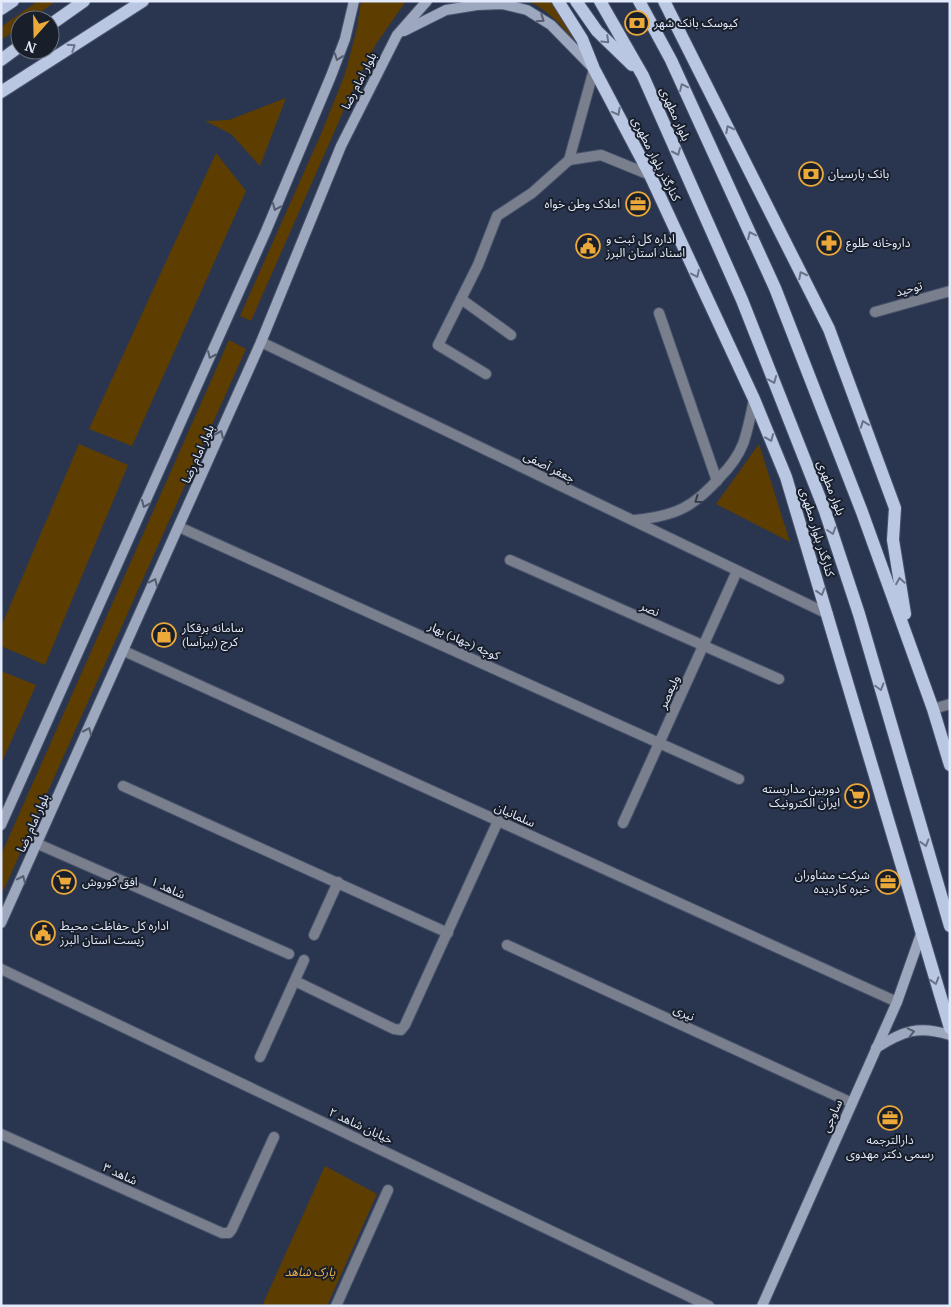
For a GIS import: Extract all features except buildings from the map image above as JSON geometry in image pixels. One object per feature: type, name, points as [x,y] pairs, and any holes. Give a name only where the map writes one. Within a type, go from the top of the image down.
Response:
[{"type":"main road","points":[[1,9],[13,1]]},
{"type":"main road","points":[[60,18],[84,1]]},
{"type":"main road","points":[[1,92],[143,1]]},
{"type":"main road","points":[[397,35],[419,1]]},
{"type":"main road","name":"بلوار امام رضا","points":[[1,923],[38,844],[261,342],[341,146],[397,35],[428,1]]},
{"type":"main road","name":"کنارگذر بلوار مطهری","points":[[558,1],[582,39],[594,69],[650,175],[754,399],[786,477],[950,1028]]},
{"type":"main road","points":[[576,1],[597,31],[643,76]]},
{"type":"main road","name":"بلوار مطهری","points":[[600,1],[643,76],[742,300],[825,511],[859,614],[950,926]]},
{"type":"main road","name":"بلوار مطهری","points":[[639,1],[671,60],[775,288],[859,503],[933,709],[950,764]]},
{"type":"main road","points":[[664,1],[830,329],[895,508],[893,540],[910,646]]},
{"type":"main road","name":"بلوار امام رضا","points":[[1,825],[266,231],[345,39],[351,4]]},
{"type":"main road","points":[[397,35],[446,10],[476,5],[502,4],[527,10],[551,25],[594,69]]},
{"type":"main road","name":"ساوجی","points":[[762,1306],[897,1002],[921,934]]},
{"type":"main road","points":[[876,1049],[898,1035],[918,1030],[936,1031],[950,1035]]},
{"type":"street","points":[[486,374],[438,345],[478,264],[497,216],[532,193],[569,160],[594,69]]},
{"type":"street","points":[[569,160],[601,156],[650,175]]},
{"type":"street","name":"توحید","points":[[875,312],[950,291]]},
{"type":"street","points":[[461,299],[511,335]]},
{"type":"street","points":[[659,313],[717,481]]},
{"type":"street","name":"جعفر آصفی","points":[[261,342],[828,614]]},
{"type":"street","points":[[633,520],[655,518],[685,508],[702,497],[739,453],[746,435],[754,399]]},
{"type":"street","name":"کوچه (جهاد) بهار","points":[[179,527],[739,779]]},
{"type":"street","name":"نصر","points":[[510,560],[779,680]]},
{"type":"street","name":"ولیعصر","points":[[623,823],[737,571]]},
{"type":"street","name":"سلمانیان","points":[[124,651],[897,1002]]},
{"type":"street","points":[[933,709],[950,704]]},
{"type":"street","points":[[123,786],[448,933]]},
{"type":"street","points":[[295,981],[394,1029],[401,1030],[448,933],[498,821]]},
{"type":"street","name":"شاهد ۱","points":[[38,844],[289,954]]},
{"type":"street","points":[[314,935],[338,882]]},
{"type":"street","name":"نیری","points":[[507,945],[852,1103]]},
{"type":"street","points":[[260,1057],[304,960]]},
{"type":"street","name":"خیابان شاهد ۲","points":[[1,969],[709,1306]]},
{"type":"street","name":"شاهد ۳","points":[[1,1134],[222,1233],[229,1233],[232,1229],[274,1137]]},
{"type":"street","points":[[336,1306],[388,1190]]},
{"type":"green space","points":[[38,1],[56,1],[44,10],[25,10]]},
{"type":"green space","points":[[361,1],[406,1],[376,44],[354,87],[251,321],[240,316],[321,134],[345,74],[357,28]]},
{"type":"green space","points":[[526,1],[550,1],[577,43],[548,13]]},
{"type":"green space","points":[[10,21],[10,34],[1,40],[1,27]]},
{"type":"green space","points":[[286,98],[260,166],[231,134],[205,121],[229,120]]},
{"type":"green space","points":[[216,153],[246,191],[132,446],[89,429]]},
{"type":"green space","points":[[229,340],[246,349],[1,896],[1,855]]},
{"type":"green space","points":[[79,444],[128,465],[45,665],[1,646],[1,627]]},
{"type":"green space","points":[[759,444],[790,542],[716,504]]},
{"type":"green space","points":[[1,671],[36,685],[1,764]]},
{"type":"green space","name":"پارک شاهد","points":[[325,1166],[377,1194],[327,1306],[262,1306]]},
{"type":"place","name":"کیوسک بانک شهر","points":[[637,23]]},
{"type":"place","name":"بانک پارسیان","points":[[811,174]]},
{"type":"place","name":"املاک وطن خواه","points":[[638,204]]},
{"type":"place","name":"داروخانه طلوع","points":[[829,243]]},
{"type":"place","name":"اداره کل ثبت و اسناد استان البرز","points":[[588,246]]},
{"type":"place","name":"سامانه برقکار کرج (ببرآسا)","points":[[164,635]]},
{"type":"place","name":"دوربین مداربسته ایران الکترونیک","points":[[857,796]]},
{"type":"place","name":"افق کوروش","points":[[64,882]]},
{"type":"place","name":"شرکت مشاوران خبره کاردیده","points":[[888,882]]},
{"type":"place","name":"اداره کل حفاظت محیط زیست استان البرز","points":[[43,933]]},
{"type":"place","name":"دارالترجمه رسمی دکتر مهدوی","points":[[890,1118]]}]
